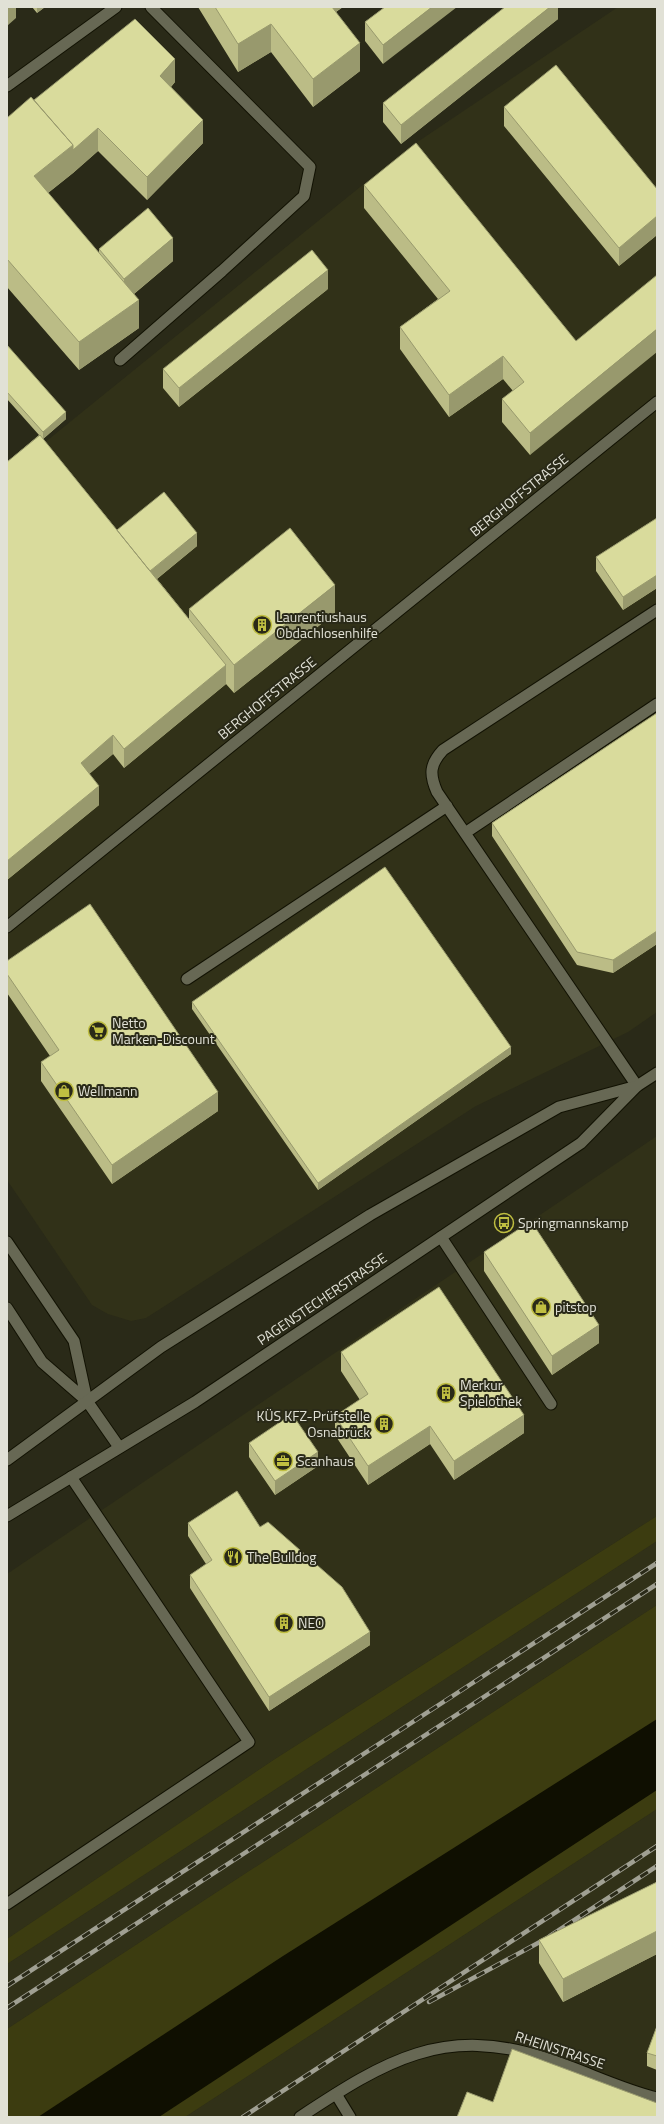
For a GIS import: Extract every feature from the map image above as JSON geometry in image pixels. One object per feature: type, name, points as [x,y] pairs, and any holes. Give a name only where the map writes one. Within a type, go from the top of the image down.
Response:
[{"type":"street","points":[[7,86],[116,7]]},
{"type":"street","points":[[120,360],[222,271],[304,196],[310,168],[151,7]]},
{"type":"street","name":"BERGHOFFSTRASSE","points":[[7,928],[657,402]]},
{"type":"street","points":[[638,1086],[465,833],[432,781],[433,764],[443,750],[657,610]]},
{"type":"street","points":[[465,833],[657,704]]},
{"type":"street","points":[[187,979],[447,806]]},
{"type":"street","name":"PAGENSTECHERSTRASSE","points":[[7,1516],[195,1402],[581,1142],[638,1086],[657,1073]]},
{"type":"street","name":"PAGENSTECHERSTRASSE","points":[[7,1460],[161,1347],[370,1215],[559,1107],[638,1086]]},
{"type":"street","points":[[441,1237],[551,1404]]},
{"type":"street","points":[[7,1242],[74,1341],[87,1401]]},
{"type":"street","points":[[7,1308],[42,1362],[87,1401],[119,1448]]},
{"type":"street","points":[[7,1904],[249,1742],[71,1476]]},
{"type":"street","name":"RHEINSTRASSE","points":[[300,2117],[383,2066],[426,2050],[460,2045],[500,2046],[548,2058],[657,2098]]},
{"type":"street","points":[[336,2094],[350,2117]]},
{"type":"shaded area","points":[[618,7],[657,7],[657,1012],[628,1032],[476,1106],[146,1318],[131,1321],[108,1314],[92,1305],[7,1180],[7,473],[407,149]]},
{"type":"shaded area","points":[[657,1136],[657,1516],[275,1759],[7,1939],[7,1574]]},
{"type":"shaded area","points":[[657,1516],[657,1541],[7,1964],[7,1939],[275,1759]]},
{"type":"shaded area","points":[[657,1541],[657,1605],[7,2029],[7,1964]]},
{"type":"shaded area","points":[[657,1605],[657,1809],[185,2117],[7,2117],[7,2029]]},
{"type":"shaded area","points":[[657,1719],[657,1790],[159,2117],[38,2117],[283,1956]]},
{"type":"shaded area","points":[[657,1809],[657,2117],[185,2117]]},
{"type":"building","points":[[215,7],[332,7],[360,43],[313,79],[271,24],[238,44]]},
{"type":"building","points":[[385,7],[432,7],[383,45],[365,22]]},
{"type":"building","points":[[505,7],[550,7],[401,125],[383,103]]},
{"type":"building","points":[[135,19],[175,59],[160,76],[203,120],[147,177],[98,128],[73,150],[73,145],[34,100]]},
{"type":"building","points":[[556,65],[657,189],[657,216],[619,248],[504,107]]},
{"type":"building","points":[[31,97],[73,145],[34,176],[139,300],[79,342],[7,259],[7,118]]},
{"type":"building","points":[[416,143],[576,341],[657,275],[657,329],[530,433],[502,399],[524,382],[503,356],[449,395],[400,327],[450,291],[364,185]]},
{"type":"building","points":[[148,208],[173,238],[124,279],[99,249]]},
{"type":"building","points":[[312,250],[328,270],[179,388],[163,369]]},
{"type":"building","points":[[7,345],[66,412],[43,432],[7,392]]},
{"type":"building","points":[[40,435],[226,665],[124,749],[113,735],[81,763],[99,786],[7,861],[7,462]]},
{"type":"building","points":[[164,492],[197,533],[150,571],[117,530]]},
{"type":"building","points":[[657,518],[657,575],[623,597],[596,557]]},
{"type":"building","name":"Laurentiushaus Obdachlosenhilfe","points":[[290,528],[335,585],[234,665],[189,609]]},
{"type":"building","points":[[657,713],[657,931],[613,960],[577,952],[492,823]]},
{"type":"building","points":[[385,867],[511,1047],[318,1183],[192,1002]]},
{"type":"building","name":"Netto Marken-Discount","points":[[90,904],[218,1092],[112,1165],[41,1062],[59,1050],[7,974],[7,961]]},
{"type":"building","name":"pitstop","points":[[531,1221],[599,1325],[552,1356],[484,1252]]},
{"type":"building","points":[[439,1287],[524,1415],[454,1461],[430,1426],[368,1466],[335,1416],[368,1394],[341,1352]]},
{"type":"building","name":"Scanhaus","points":[[292,1414],[318,1452],[275,1481],[249,1443]]},
{"type":"building","name":"NEO","points":[[237,1491],[260,1527],[268,1522],[342,1587],[370,1632],[269,1697],[190,1575],[212,1560],[188,1523]]},
{"type":"building","points":[[657,1882],[657,1931],[563,1979],[539,1940]]},
{"type":"building","points":[[657,2026],[657,2056],[647,2053]]},
{"type":"building","points":[[512,2049],[657,2103],[657,2117],[457,2117],[467,2092],[493,2102]]},
{"type":"railway","points":[[7,1986],[657,1563]]},
{"type":"railway","points":[[7,2008],[657,1584]]},
{"type":"railway","points":[[243,2117],[657,1846]]},
{"type":"railway","points":[[550,1936],[657,1866]]},
{"type":"railway","points":[[429,2002],[549,1937]]},
{"type":"place","name":"Laurentiushaus Obdachlosenhilfe","points":[[262,625]]},
{"type":"place","name":"Netto Marken-Discount","points":[[98,1031]]},
{"type":"place","name":"Wellmann","points":[[64,1091]]},
{"type":"place","name":"Springmannskamp","points":[[504,1223]]},
{"type":"place","name":"pitstop","points":[[541,1307]]},
{"type":"place","name":"Merkur Spielothek","points":[[446,1393]]},
{"type":"place","name":"KÜS KFZ-Prüfstelle Osnabrück","points":[[384,1424]]},
{"type":"place","name":"Scanhaus","points":[[283,1461]]},
{"type":"place","name":"The Bulldog","points":[[233,1557]]},
{"type":"place","name":"NEO","points":[[284,1623]]}]
